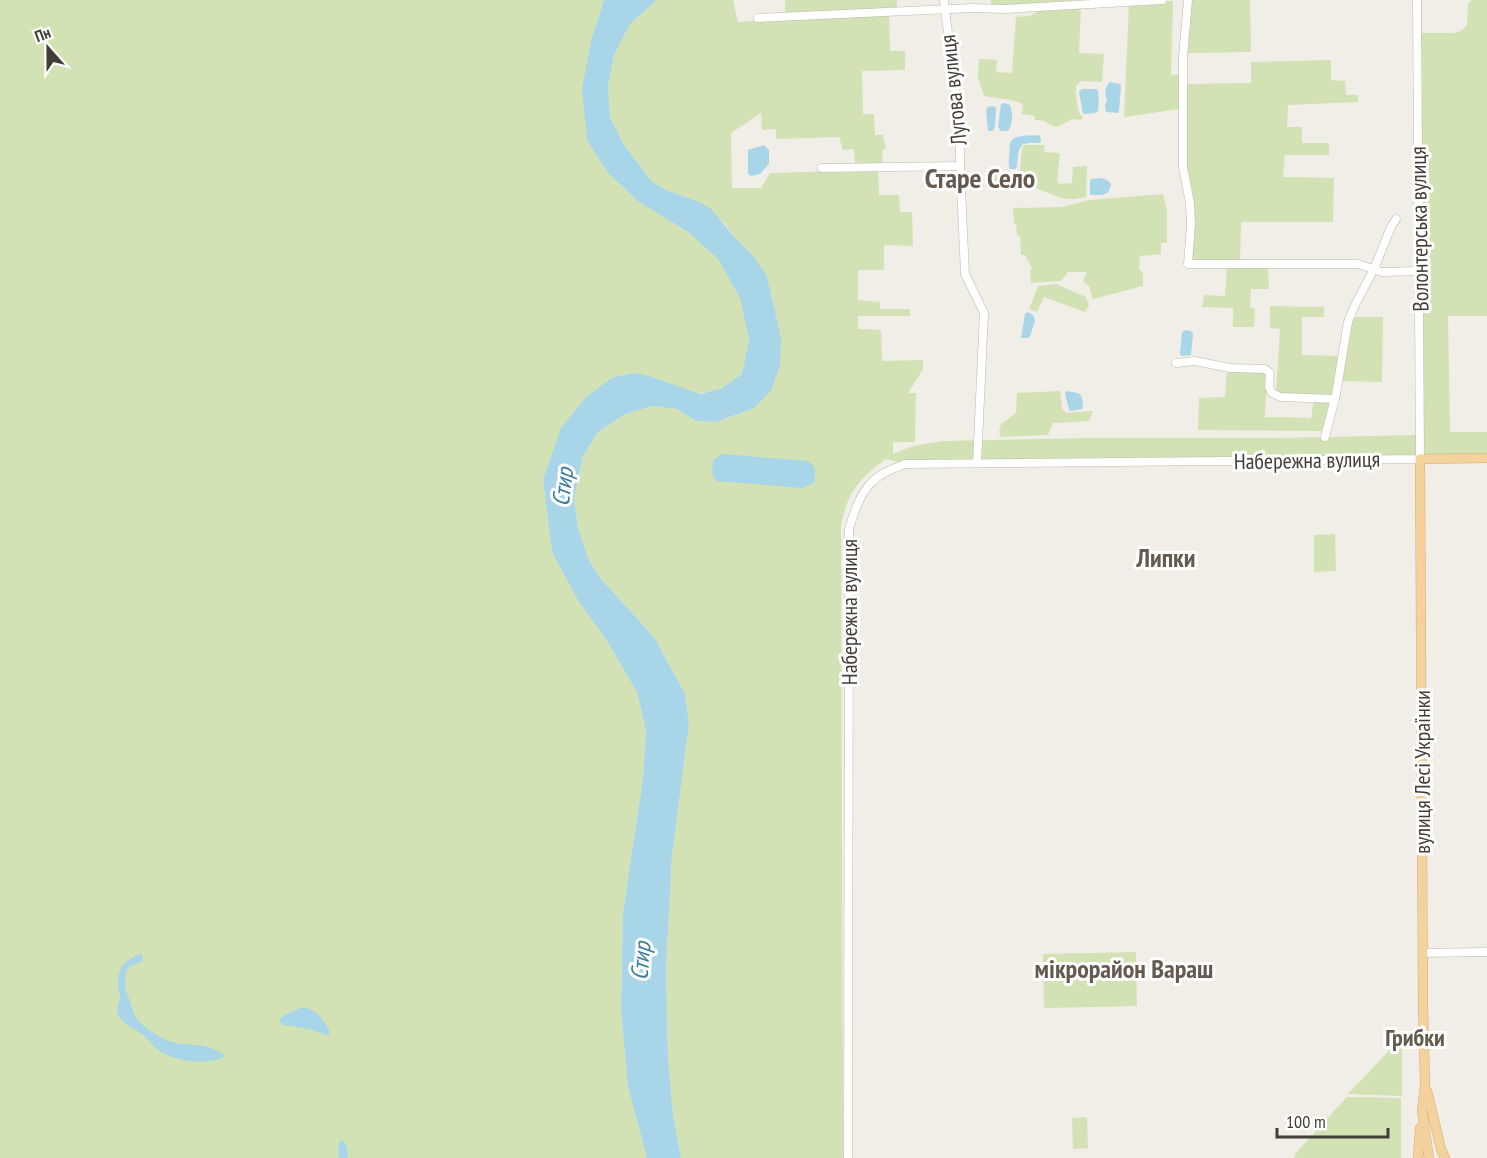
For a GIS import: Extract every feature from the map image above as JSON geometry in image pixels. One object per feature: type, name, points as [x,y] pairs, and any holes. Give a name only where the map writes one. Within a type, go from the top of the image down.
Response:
[{"type":"main road","points":[[1420,459],[1487,458]]},
{"type":"main road","name":"вулиця Лесі Українки","points":[[1420,459],[1425,1085]]},
{"type":"main road","points":[[1418,1158],[1425,1085]]},
{"type":"main road","points":[[1425,1085],[1441,1155]]},
{"type":"main road","points":[[1422,1111],[1429,1158]]},
{"type":"street","name":"Лугова вулиця","points":[[944,0],[960,132],[965,274],[984,313],[977,463]]},
{"type":"street","points":[[758,18],[972,8],[1004,9],[1162,0]]},
{"type":"street","points":[[1188,0],[1183,57],[1183,167],[1190,202],[1191,224],[1188,264],[1358,264],[1382,272],[1420,271]]},
{"type":"street","name":"Волонтерська вулиця","points":[[1417,0],[1420,459]]},
{"type":"street","points":[[822,168],[960,166]]},
{"type":"street","points":[[1325,437],[1335,399],[1348,322],[1396,219]]},
{"type":"street","points":[[1176,363],[1195,361],[1230,368],[1265,369],[1270,373],[1269,387],[1272,393],[1280,397],[1335,399]]},
{"type":"street","name":"Набережна вулиця","points":[[848,1158],[849,529],[857,505],[872,482],[887,471],[905,464],[1420,459]]},
{"type":"street","points":[[1423,953],[1487,952]]},
{"type":"green space","points":[[0,0],[604,0],[592,37],[608,173],[639,202],[688,232],[718,259],[740,298],[749,341],[742,374],[711,392],[692,392],[644,375],[627,374],[613,377],[543,480],[552,552],[577,599],[607,641],[637,692],[646,731],[643,778],[623,912],[621,1012],[628,1087],[647,1158],[0,1158]]},
{"type":"green space","points":[[657,0],[733,0],[738,22],[785,19],[785,0],[897,0],[897,13],[889,14],[890,51],[905,51],[905,70],[862,71],[863,114],[874,114],[875,135],[883,135],[886,149],[882,150],[883,164],[855,166],[854,149],[843,150],[839,137],[776,139],[776,129],[762,130],[761,113],[731,133],[732,188],[761,188],[770,173],[878,170],[879,195],[899,195],[900,212],[912,212],[913,246],[884,245],[884,270],[858,270],[858,300],[880,302],[880,309],[910,309],[910,316],[858,316],[858,329],[881,330],[882,361],[923,360],[923,369],[908,393],[916,393],[915,442],[893,442],[893,454],[913,446],[944,441],[1420,435],[1418,33],[1461,31],[1467,25],[1468,4],[1472,0],[1487,0],[1487,316],[1448,316],[1450,432],[1487,432],[1487,458],[905,464],[886,459],[861,480],[851,495],[841,526],[843,1158],[681,1158],[673,1115],[668,1058],[666,966],[672,856],[689,724],[685,694],[654,637],[600,578],[589,560],[578,528],[574,498],[583,456],[598,432],[625,414],[653,406],[677,409],[696,421],[716,422],[754,408],[781,338],[767,276],[751,253],[724,223],[700,202],[666,190],[651,181],[623,143],[610,117],[608,86],[614,55],[630,24]]},
{"type":"green space","points":[[991,0],[1074,0],[1072,2],[991,7]]},
{"type":"green space","points":[[1191,0],[1250,0],[1251,52],[1188,53]]},
{"type":"green space","points":[[1173,1],[1171,75],[1182,74],[1182,106],[1179,109],[1124,117],[1129,3]]},
{"type":"green space","points":[[1081,6],[1079,53],[1104,54],[1102,82],[1081,81],[1076,86],[1076,99],[1083,118],[1081,120],[1073,119],[1057,127],[1045,121],[1035,120],[1035,116],[1022,114],[1023,104],[984,96],[978,77],[979,59],[997,60],[996,72],[1012,73],[1016,17],[1030,16],[1038,11]]},
{"type":"green space","points":[[1331,60],[1331,80],[1345,81],[1346,95],[1358,95],[1358,102],[1288,105],[1287,127],[1302,127],[1302,143],[1329,143],[1329,155],[1285,155],[1283,177],[1334,178],[1333,222],[1241,222],[1240,262],[1196,261],[1192,253],[1186,166],[1187,84],[1251,83],[1251,62]]},
{"type":"green space","points":[[1025,145],[1045,145],[1044,152],[1060,153],[1057,182],[1060,184],[1072,183],[1073,167],[1087,166],[1086,197],[1061,198],[1020,182],[993,181],[993,172],[1020,172],[1022,148]]},
{"type":"green space","points":[[1163,194],[1167,212],[1167,243],[1161,243],[1161,254],[1140,256],[1139,269],[1143,274],[1143,286],[1093,299],[1089,286],[1083,281],[1087,272],[1068,272],[1061,281],[1031,283],[1030,271],[1032,269],[1025,255],[1021,255],[1020,236],[1017,235],[1014,223],[1013,208],[1062,207],[1089,200]]},
{"type":"green space","points":[[1227,268],[1268,268],[1269,289],[1251,289],[1250,307],[1255,309],[1254,327],[1233,327],[1233,308],[1202,307],[1204,295],[1225,296]]},
{"type":"green space","points":[[1056,284],[1086,297],[1089,305],[1085,312],[1044,297],[1037,312],[1029,309],[1038,286]]},
{"type":"green space","points":[[1270,306],[1324,307],[1324,317],[1302,317],[1302,355],[1340,356],[1332,394],[1276,392],[1280,329],[1270,328]]},
{"type":"green space","points":[[1353,317],[1383,317],[1382,382],[1341,381]]},
{"type":"green space","points":[[1227,371],[1265,373],[1267,377],[1265,417],[1311,418],[1314,399],[1329,402],[1323,429],[1321,431],[1198,430],[1199,398],[1225,397]]},
{"type":"green space","points":[[1060,391],[1062,408],[1066,413],[1093,411],[1089,421],[1053,423],[1048,435],[1001,437],[999,432],[1001,424],[1016,413],[1017,393]]},
{"type":"green space","points":[[1335,534],[1336,571],[1314,572],[1314,535]]},
{"type":"green space","points":[[1136,952],[1137,1006],[1044,1008],[1043,954]]},
{"type":"green space","points":[[1402,1037],[1402,1096],[1348,1094]]},
{"type":"green space","points":[[1347,1097],[1401,1098],[1401,1158],[1294,1158],[1295,1154]]},
{"type":"green space","points":[[1087,1117],[1088,1148],[1073,1149],[1072,1118]]},
{"type":"water","name":"Стир","points":[[604,0],[657,0],[630,24],[614,55],[608,86],[610,117],[623,143],[651,181],[666,190],[700,202],[711,209],[751,253],[767,276],[781,338],[780,365],[771,391],[754,408],[716,422],[696,421],[677,409],[653,406],[625,414],[598,432],[583,456],[574,498],[578,528],[589,560],[600,578],[654,637],[685,694],[689,724],[672,856],[666,966],[668,1058],[673,1115],[681,1158],[647,1158],[628,1087],[621,1012],[623,912],[643,778],[646,731],[637,692],[607,641],[577,599],[552,552],[543,480],[561,428],[586,397],[613,377],[635,373],[701,394],[722,388],[742,374],[749,340],[740,298],[718,259],[688,232],[639,202],[608,173],[587,140],[582,89],[592,37]]},
{"type":"water","points":[[1110,82],[1121,86],[1118,113],[1106,112],[1106,91]]},
{"type":"water","points":[[1082,89],[1097,89],[1098,111],[1095,113],[1083,114],[1079,92]]},
{"type":"water","points":[[1001,104],[1010,105],[1012,111],[1012,122],[1008,131],[1001,131],[998,127]]},
{"type":"water","points":[[993,106],[996,108],[995,126],[993,131],[988,131],[986,110]]},
{"type":"water","points":[[1021,136],[1040,136],[1040,143],[1028,143],[1021,146],[1016,169],[1010,169],[1011,141]]},
{"type":"water","points":[[764,145],[769,150],[769,164],[760,174],[751,176],[748,174],[748,150]]},
{"type":"water","points":[[1101,178],[1111,184],[1109,191],[1104,194],[1090,195],[1091,179]]},
{"type":"water","points":[[1028,312],[1034,316],[1035,321],[1030,336],[1021,338],[1025,314]]},
{"type":"water","points":[[1186,330],[1193,334],[1191,355],[1182,356],[1180,354],[1182,332]]},
{"type":"water","points":[[1067,391],[1080,395],[1082,409],[1069,410],[1065,393]]},
{"type":"water","points":[[723,454],[808,461],[815,468],[815,482],[803,488],[716,481],[712,474],[713,460]]},
{"type":"water","points":[[142,953],[142,962],[128,968],[125,983],[137,1019],[152,1032],[165,1039],[176,1043],[207,1047],[225,1056],[203,1062],[169,1056],[157,1049],[142,1034],[120,1018],[117,1009],[120,996],[118,981],[120,970],[131,958]]},
{"type":"water","points":[[303,1007],[320,1016],[330,1032],[328,1035],[310,1029],[283,1025],[280,1022],[286,1014]]},
{"type":"water","points":[[342,1140],[347,1148],[347,1158],[339,1158],[339,1142]]},
{"type":"district","name":"Старе Село","points":[[980,178]]},
{"type":"district","name":"Липки","points":[[1166,558]]},
{"type":"district","name":"мікрорайон Вараш","points":[[1124,969]]},
{"type":"district","name":"Грибки","points":[[1415,1038]]}]
